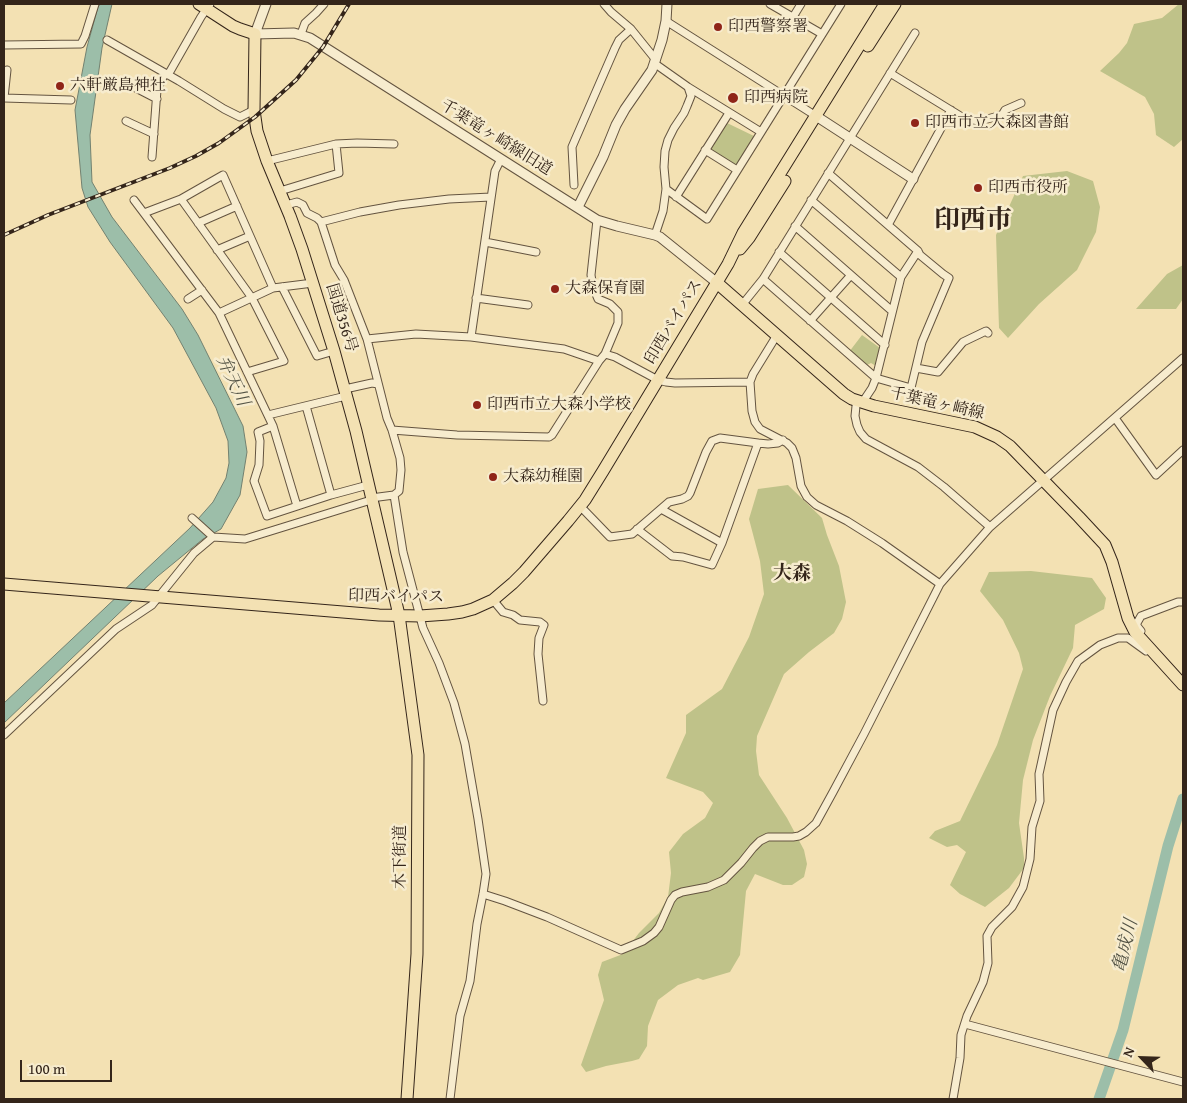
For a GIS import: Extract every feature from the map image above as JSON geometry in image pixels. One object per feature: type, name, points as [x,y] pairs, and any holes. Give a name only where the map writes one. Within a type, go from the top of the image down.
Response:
[{"type":"main road","name":"印西バイパス","points":[[819,118],[885,4]]},
{"type":"main road","name":"印西バイパス","points":[[4,584],[379,615],[435,616],[473,609],[493,600],[524,572],[580,506],[728,264],[743,233],[894,4]]},
{"type":"main road","points":[[205,5],[233,26],[255,34]]},
{"type":"main road","name":"国道356号","points":[[255,34],[254,110],[258,131],[267,161],[302,249],[346,392],[399,615]]},
{"type":"main road","name":"千葉竜ヶ崎線","points":[[716,282],[844,394],[860,402],[981,429],[1010,446],[1104,545],[1112,562],[1134,632],[1183,685]]},
{"type":"main road","name":"木下街道","points":[[399,615],[418,755],[418,954],[407,1099]]},
{"type":"street","points":[[4,44],[80,44],[85,36],[95,4]]},
{"type":"street","points":[[255,34],[266,4]]},
{"type":"street","points":[[301,34],[305,23],[324,4]]},
{"type":"street","points":[[604,4],[631,28],[655,62],[688,87],[761,132]]},
{"type":"street","points":[[578,207],[603,157],[616,125],[652,70],[662,40],[667,4]]},
{"type":"street","points":[[770,4],[822,34]]},
{"type":"street","points":[[793,16],[801,4]]},
{"type":"street","points":[[666,189],[707,219],[841,4]]},
{"type":"street","points":[[152,157],[157,90],[205,5]]},
{"type":"street","points":[[666,21],[913,179]]},
{"type":"street","points":[[574,185],[572,147],[615,48],[619,40],[631,28]]},
{"type":"street","name":"千葉竜ヶ崎線旧道","points":[[255,34],[289,32],[301,34],[323,46],[597,220],[656,235],[665,240],[716,282]]},
{"type":"street","points":[[742,305],[763,279],[915,33]]},
{"type":"street","points":[[107,40],[240,117],[254,110]]},
{"type":"street","points":[[7,70],[4,98],[71,100]]},
{"type":"street","points":[[890,73],[962,117],[980,121],[1002,115],[1005,110],[1021,103]]},
{"type":"street","points":[[126,83],[157,99]]},
{"type":"street","points":[[656,235],[663,211],[666,189],[665,151],[668,140],[684,113],[691,96],[688,87]]},
{"type":"street","points":[[888,225],[951,110]]},
{"type":"street","points":[[676,197],[729,113]]},
{"type":"street","points":[[126,120],[154,134]]},
{"type":"street","points":[[267,161],[336,144],[394,144]]},
{"type":"street","points":[[280,191],[340,173],[336,144]]},
{"type":"street","points":[[705,150],[737,170]]},
{"type":"street","points":[[471,337],[495,171],[501,159]]},
{"type":"street","points":[[763,279],[876,378],[911,388],[922,342],[950,278],[920,255],[918,251],[828,173]]},
{"type":"street","points":[[144,212],[180,199],[224,175],[273,288]]},
{"type":"street","points":[[320,222],[398,205],[449,199],[491,197]]},
{"type":"street","points":[[180,199],[252,298],[284,361],[247,372]]},
{"type":"street","points":[[134,200],[219,314],[273,426],[298,506]]},
{"type":"street","points":[[811,200],[901,277]]},
{"type":"street","points":[[192,518],[213,536],[244,538],[371,499],[394,495],[399,491],[400,458],[387,418],[367,339],[344,280],[335,265],[317,218],[307,213],[303,205],[297,202],[286,205]]},
{"type":"street","points":[[198,223],[237,206]]},
{"type":"street","points":[[392,430],[457,435],[549,437],[552,435],[605,354],[618,323],[618,312],[610,304],[598,299],[590,275],[597,220]]},
{"type":"street","points":[[795,226],[892,311]]},
{"type":"street","points":[[217,250],[250,236]]},
{"type":"street","points":[[485,242],[536,252]]},
{"type":"street","points":[[918,251],[901,277],[876,378],[872,388],[856,406],[855,416],[857,424],[860,432],[866,439],[918,467],[990,527]]},
{"type":"street","points":[[779,252],[885,345]]},
{"type":"street","points":[[810,321],[851,275]]},
{"type":"street","points":[[219,314],[273,288],[313,283]]},
{"type":"street","points":[[282,288],[317,356],[334,351]]},
{"type":"street","points":[[188,299],[202,290]]},
{"type":"street","points":[[476,298],[528,306]]},
{"type":"street","points":[[916,368],[938,372],[963,342],[986,331],[988,334]]},
{"type":"street","points":[[367,339],[416,334],[471,337],[564,349],[599,361]]},
{"type":"street","points":[[777,335],[750,382],[752,411],[755,422],[760,429],[783,440],[792,448],[801,486],[807,497],[816,505],[847,521],[882,543],[940,584]]},
{"type":"street","points":[[605,354],[615,357],[658,380],[674,383],[750,382]]},
{"type":"street","points":[[483,894],[540,914],[621,950],[643,941],[654,933],[675,895],[708,887],[724,880],[760,841],[768,837],[793,837],[806,832],[816,823],[833,792],[895,675],[940,584],[990,527],[1183,358]]},
{"type":"street","points":[[268,415],[306,406],[372,383],[378,384]]},
{"type":"street","points":[[306,406],[331,495]]},
{"type":"street","points":[[1115,418],[1156,475],[1183,450]]},
{"type":"street","points":[[273,426],[258,432],[260,441],[259,465],[254,481],[267,516],[368,485]]},
{"type":"street","points":[[580,506],[610,537],[632,534],[669,502],[688,496],[712,441],[720,438],[768,444],[778,443],[783,440]]},
{"type":"street","points":[[637,528],[672,556],[712,565],[722,543],[758,443]]},
{"type":"street","points":[[394,495],[403,552],[423,628],[454,703],[465,744],[486,874],[477,924],[470,981],[460,1016],[450,1099]]},
{"type":"street","points":[[660,509],[722,543]]},
{"type":"street","points":[[4,735],[116,629],[152,605],[153,597],[194,552],[213,536]]},
{"type":"street","points":[[493,600],[504,612],[520,620],[540,622],[544,625],[539,638],[538,654],[543,701]]},
{"type":"street","points":[[953,1099],[962,1035],[988,964],[987,936],[992,927],[1012,907],[1022,887],[1030,859],[1032,827],[1040,801],[1040,774],[1053,710],[1078,662],[1100,645],[1118,638],[1128,638],[1146,651],[1145,644],[1147,639],[1137,626],[1141,616],[1178,602],[1183,602]]},
{"type":"street","points":[[965,1024],[1183,1082]]},
{"type":"green space","points":[[1179,4],[1183,4],[1183,139],[1174,147],[1156,135],[1154,114],[1145,97],[1100,71],[1127,43],[1134,24],[1162,18]]},
{"type":"green space","points":[[727,123],[756,137],[737,168],[710,149]]},
{"type":"green space","points":[[1067,171],[1093,181],[1100,207],[1096,232],[1077,270],[1039,304],[1008,338],[999,328],[996,235],[1023,176]]},
{"type":"green space","points":[[1183,265],[1183,299],[1176,309],[1136,309],[1167,274]]},
{"type":"green space","points":[[862,335],[880,348],[876,366],[871,363],[865,366],[849,352]]},
{"type":"green space","points":[[788,485],[822,518],[839,566],[846,602],[842,619],[834,633],[784,674],[757,736],[756,751],[759,775],[787,818],[804,850],[807,864],[804,877],[792,885],[783,885],[755,874],[746,891],[740,955],[730,972],[703,980],[698,978],[678,985],[658,1000],[648,1026],[647,1046],[639,1059],[586,1072],[581,1065],[604,1000],[598,975],[602,962],[623,954],[639,933],[659,913],[668,897],[671,873],[669,852],[683,834],[705,818],[713,803],[703,792],[666,778],[686,733],[686,715],[722,689],[749,637],[764,594],[760,561],[749,519],[758,489]]},
{"type":"green space","points":[[1031,571],[1092,578],[1106,598],[1104,609],[1075,625],[1073,648],[1050,696],[1033,740],[1023,780],[1019,823],[1024,868],[1009,888],[985,907],[960,894],[950,885],[966,852],[957,845],[947,847],[929,838],[935,831],[960,821],[997,745],[1023,669],[1019,653],[1003,620],[980,591],[989,572]]},
{"type":"shaded area","points":[[100,4],[112,4],[102,48],[90,135],[92,182],[112,217],[182,309],[198,335],[243,426],[247,452],[240,495],[221,529],[203,539],[158,576],[4,723],[4,703],[190,528],[213,502],[226,478],[229,463],[228,441],[216,408],[173,328],[110,242],[88,207],[82,188],[75,110],[87,47]]},
{"type":"waterway","name":"亀成川","points":[[1099,1099],[1123,1030],[1168,846],[1183,799]]},
{"type":"railway","points":[[4,235],[48,215],[170,168],[219,143],[255,117],[296,80],[323,47],[349,4]]},
{"type":"place","name":"印西警察署","points":[[718,27]]},
{"type":"place","name":"六軒厳島神社","points":[[60,86]]},
{"type":"place","name":"印西病院","points":[[733,98]]},
{"type":"place","name":"印西市立大森図書館","points":[[915,123]]},
{"type":"place","name":"印西市役所","points":[[978,188]]},
{"type":"place","name":"大森保育園","points":[[555,289]]},
{"type":"place","name":"印西市立大森小学校","points":[[477,405]]},
{"type":"place","name":"大森幼稚園","points":[[493,477]]},
{"type":"district","name":"印西市","points":[[973,221]]},
{"type":"district","name":"大森","points":[[792,574]]},
{"type":"water label","name":"弁天川","points":[[232,381]]}]
